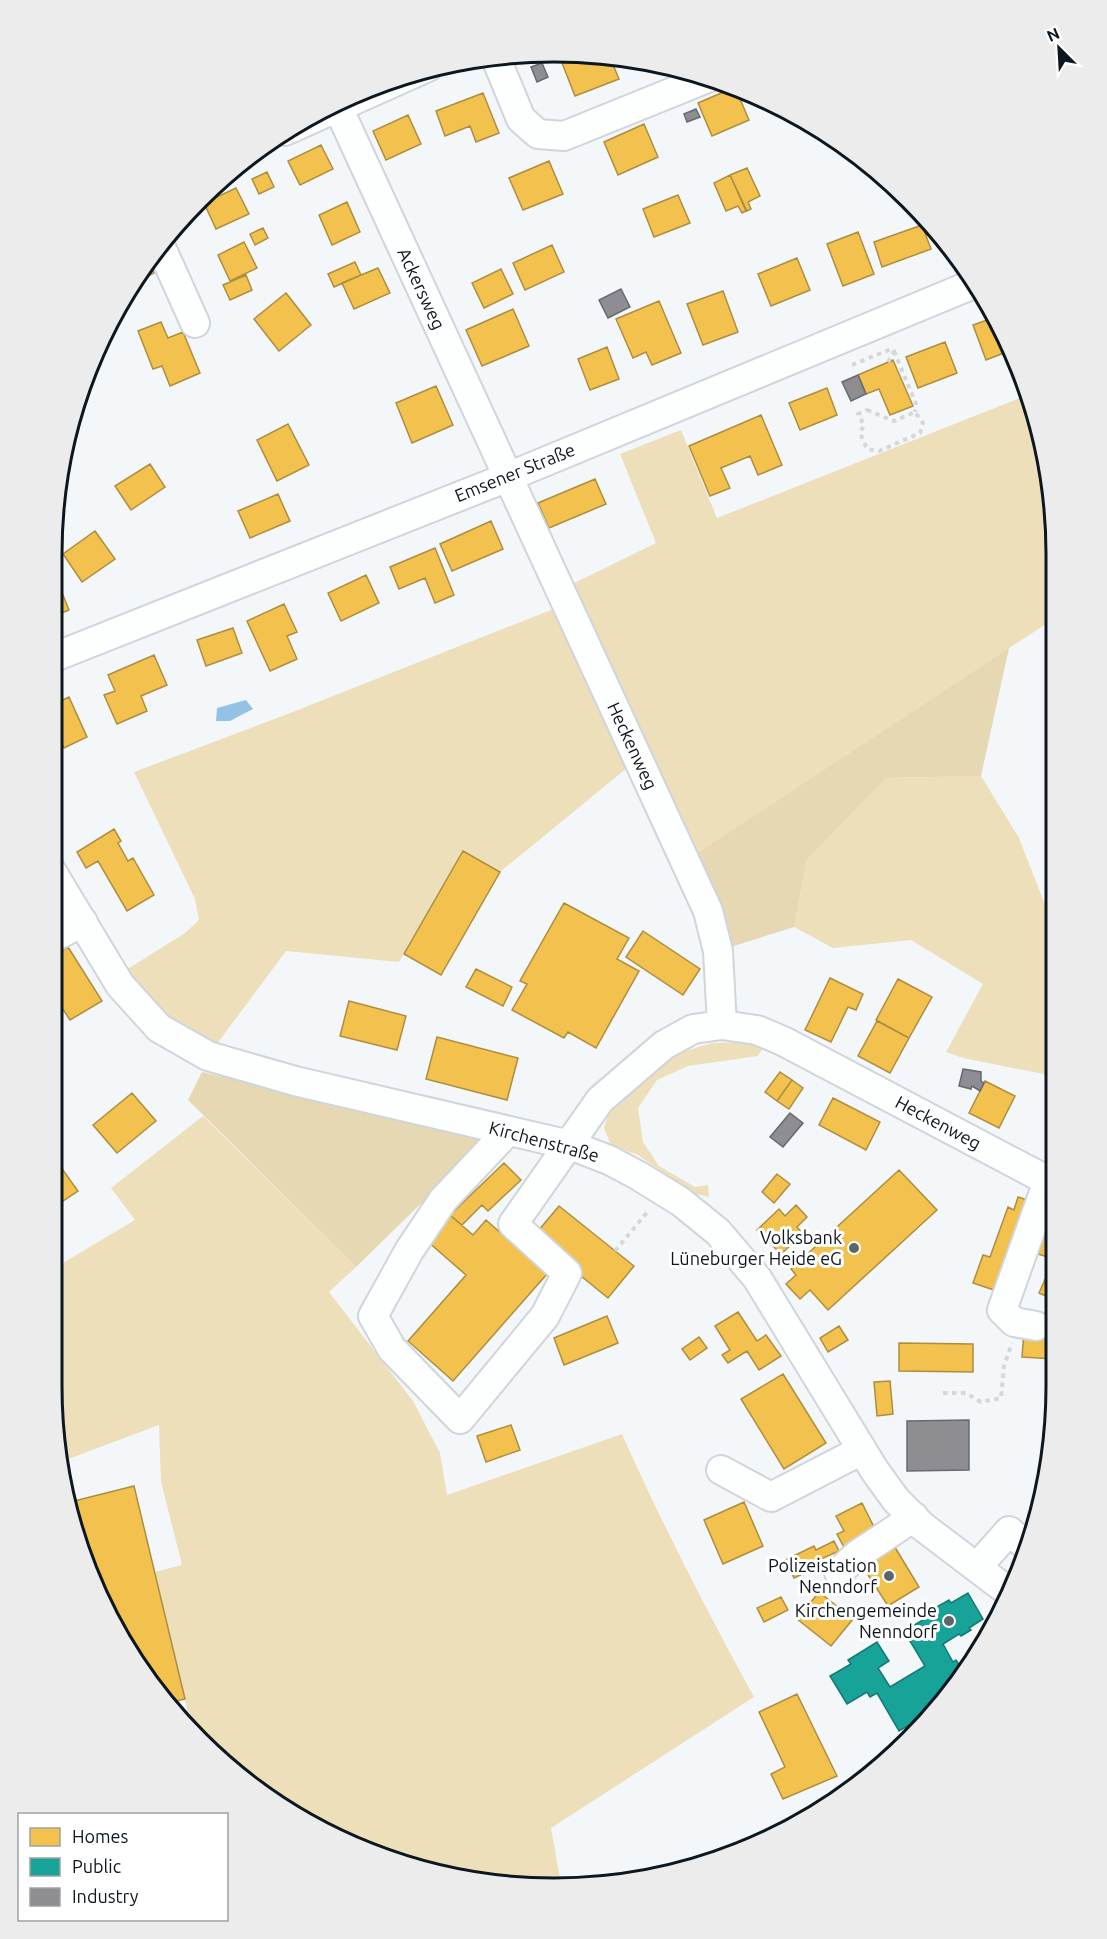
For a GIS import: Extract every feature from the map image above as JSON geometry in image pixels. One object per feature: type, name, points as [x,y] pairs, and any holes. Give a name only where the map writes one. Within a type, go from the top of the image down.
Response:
[{"type":"street","points":[[499,65],[521,119],[538,134],[564,136],[696,83]]},
{"type":"street","name":"Ackersweg","points":[[339,111],[508,477]]},
{"type":"street","points":[[164,253],[195,323]]},
{"type":"street","name":"Emsener Straße","points":[[62,654],[508,477],[968,287]]},
{"type":"street","name":"Heckenweg","points":[[508,477],[708,911],[718,951],[722,1025]]},
{"type":"street","name":"Kirchenstraße","points":[[62,888],[120,985],[159,1028],[208,1056],[295,1081],[570,1145],[609,1160],[681,1202],[718,1232],[757,1278],[862,1450],[896,1500],[1002,1587]]},
{"type":"street","points":[[62,933],[83,922]]},
{"type":"street","name":"Heckenweg","points":[[508,1131],[443,1200],[409,1251],[373,1316],[392,1349],[460,1419],[545,1316],[567,1273],[513,1224],[600,1101],[664,1045],[693,1029],[722,1025],[757,1029],[1046,1180]]},
{"type":"street","points":[[1028,1325],[1014,1322],[1002,1310],[1046,1196]]},
{"type":"street","points":[[721,1470],[769,1508],[862,1450]]},
{"type":"street","points":[[839,1572],[857,1555],[914,1517]]},
{"type":"street","points":[[977,1567],[1009,1531],[1020,1540]]},
{"type":"path","points":[[852,365],[891,349],[894,351]]},
{"type":"path","points":[[888,362],[894,351]]},
{"type":"path","points":[[894,351],[916,404],[915,412],[923,423],[920,433],[879,450],[867,449],[860,433],[864,425],[858,414],[867,410],[894,421],[915,412]]},
{"type":"path","points":[[615,1251],[664,1192]]},
{"type":"path","points":[[943,1393],[966,1393],[981,1402],[1000,1398],[1004,1366],[1028,1325]]},
{"type":"shaded area","points":[[1020,398],[1029,426],[1041,489],[1046,554],[1046,624],[685,861],[638,759],[500,872],[463,851],[399,962],[286,951],[208,1056],[115,977],[185,933],[199,920],[195,899],[134,772],[566,604],[560,590],[656,543],[620,454],[681,430],[717,518]]},
{"type":"shaded area","points":[[1009,648],[981,776],[886,778],[807,860],[794,927],[718,951],[685,861]]},
{"type":"shaded area","points":[[981,776],[1019,838],[1046,903],[1046,1074],[963,1058],[946,1052],[983,984],[911,940],[833,948],[794,927],[807,860],[886,778]]},
{"type":"shaded area","points":[[739,1042],[764,1046],[758,1056],[688,1066],[657,1080],[638,1108],[643,1142],[659,1166],[695,1187],[708,1185],[709,1197],[692,1193],[638,1155],[611,1145],[604,1128],[609,1112],[656,1067],[679,1053],[712,1043]]},
{"type":"shaded area","points":[[202,1072],[485,1141],[356,1267],[188,1100]]},
{"type":"shaded area","points":[[203,1116],[356,1267],[329,1292],[413,1401],[440,1453],[447,1495],[622,1434],[685,1567],[754,1697],[551,1828],[560,1878],[489,1873],[458,1868],[426,1861],[365,1840],[307,1812],[280,1795],[229,1755],[188,1714],[155,1572],[182,1565],[161,1482],[159,1425],[68,1459],[66,1450],[62,1386],[62,1263],[135,1220],[111,1188]]},
{"type":"water","points":[[246,700],[253,709],[230,721],[216,721],[217,708]]},
{"type":"building: Homes","points":[[562,63],[613,66],[619,79],[575,96]]},
{"type":"building: Homes","points":[[723,92],[740,98],[749,120],[712,136],[698,103]]},
{"type":"building: Homes","points":[[483,93],[499,133],[476,142],[470,126],[445,136],[436,111]]},
{"type":"building: Homes","points":[[408,115],[421,144],[386,160],[373,131]]},
{"type":"building: Homes","points":[[644,124],[658,157],[618,175],[604,142]]},
{"type":"building: Homes","points":[[321,145],[333,169],[300,185],[288,161]]},
{"type":"building: Homes","points":[[549,161],[563,194],[523,210],[509,178]]},
{"type":"building: Homes","points":[[747,168],[760,196],[748,202],[751,209],[747,211],[730,175]]},
{"type":"building: Homes","points":[[267,172],[274,187],[259,194],[252,179]]},
{"type":"building: Homes","points":[[730,175],[746,211],[742,213],[738,206],[726,211],[714,183]]},
{"type":"building: Homes","points":[[236,188],[249,214],[216,229],[206,206],[214,198]]},
{"type":"building: Homes","points":[[678,195],[690,223],[654,237],[643,209]]},
{"type":"building: Homes","points":[[347,202],[360,232],[332,245],[319,215]]},
{"type":"building: Homes","points":[[920,226],[931,249],[882,267],[874,242]]},
{"type":"building: Homes","points":[[263,228],[268,238],[255,245],[250,234]]},
{"type":"building: Homes","points":[[858,232],[874,274],[843,286],[827,244]]},
{"type":"building: Homes","points":[[244,242],[257,268],[230,281],[218,255]]},
{"type":"building: Homes","points":[[552,245],[564,272],[525,290],[513,263]]},
{"type":"building: Homes","points":[[797,258],[810,290],[771,306],[758,274]]},
{"type":"building: Homes","points":[[355,262],[361,275],[334,287],[328,274]]},
{"type":"building: Homes","points":[[378,268],[390,293],[354,309],[342,283]]},
{"type":"building: Homes","points":[[501,269],[513,294],[484,308],[472,283]]},
{"type":"building: Homes","points":[[246,275],[252,290],[230,300],[223,285]]},
{"type":"building: Homes","points":[[723,291],[738,332],[703,345],[687,304]]},
{"type":"building: Homes","points":[[286,293],[311,325],[279,351],[254,319]]},
{"type":"building: Homes","points":[[659,301],[681,353],[652,365],[646,352],[633,358],[616,319]]},
{"type":"building: Homes","points":[[513,309],[529,346],[482,366],[466,330]]},
{"type":"building: Homes","points":[[987,320],[1003,353],[986,360],[973,325]]},
{"type":"building: Homes","points":[[161,322],[168,338],[183,332],[200,373],[170,386],[162,366],[153,369],[138,331]]},
{"type":"building: Homes","points":[[945,342],[957,373],[918,388],[906,357]]},
{"type":"building: Homes","points":[[607,347],[619,379],[590,390],[578,359]]},
{"type":"building: Homes","points":[[893,360],[913,406],[890,415],[879,389],[866,394],[858,375]]},
{"type":"building: Homes","points":[[436,386],[453,425],[412,443],[396,403]]},
{"type":"building: Homes","points":[[827,388],[837,415],[800,430],[789,403]]},
{"type":"building: Homes","points":[[761,415],[782,465],[758,475],[750,456],[721,468],[730,488],[710,496],[689,446]]},
{"type":"building: Homes","points":[[288,424],[309,465],[277,481],[257,440]]},
{"type":"building: Homes","points":[[150,464],[165,487],[131,510],[115,486]]},
{"type":"building: Homes","points":[[595,479],[606,504],[549,528],[538,503]]},
{"type":"building: Homes","points":[[278,494],[290,521],[250,538],[238,511]]},
{"type":"building: Homes","points":[[491,521],[503,549],[452,571],[440,544]]},
{"type":"building: Homes","points":[[95,531],[115,559],[82,582],[63,554]]},
{"type":"building: Homes","points":[[435,548],[454,595],[435,603],[425,578],[399,589],[390,567]]},
{"type":"building: Homes","points":[[366,575],[379,603],[341,621],[328,593]]},
{"type":"building: Homes","points":[[62,592],[69,610],[62,613]]},
{"type":"building: Homes","points":[[284,604],[297,632],[287,636],[297,659],[270,671],[247,621]]},
{"type":"building: Homes","points":[[233,628],[242,653],[206,666],[197,640]]},
{"type":"building: Homes","points":[[154,655],[167,685],[141,696],[147,711],[117,724],[104,695],[115,691],[108,675]]},
{"type":"building: Homes","points":[[69,697],[87,737],[64,748],[62,744],[62,700]]},
{"type":"building: Homes","points":[[114,829],[121,841],[118,843],[128,861],[133,858],[154,895],[127,911],[98,861],[86,868],[77,852]]},
{"type":"building: Homes","points":[[463,851],[500,872],[441,975],[404,954]]},
{"type":"building: Homes","points":[[564,903],[629,938],[617,959],[639,971],[596,1048],[568,1032],[564,1038],[512,1010],[527,984],[520,981]]},
{"type":"building: Homes","points":[[643,931],[700,969],[683,995],[626,957]]},
{"type":"building: Homes","points":[[68,947],[102,1001],[70,1020],[62,1008],[62,951]]},
{"type":"building: Homes","points":[[476,969],[512,987],[503,1006],[466,987]]},
{"type":"building: Homes","points":[[830,978],[863,994],[856,1010],[848,1007],[831,1042],[805,1030]]},
{"type":"building: Homes","points":[[898,979],[932,997],[909,1038],[876,1020]]},
{"type":"building: Homes","points":[[349,1001],[406,1016],[397,1050],[340,1036]]},
{"type":"building: Homes","points":[[877,1021],[909,1038],[890,1073],[858,1056]]},
{"type":"building: Homes","points":[[437,1037],[518,1058],[507,1100],[426,1079]]},
{"type":"building: Homes","points":[[780,1072],[792,1080],[777,1101],[765,1092]]},
{"type":"building: Homes","points":[[792,1080],[803,1088],[789,1109],[777,1101]]},
{"type":"building: Homes","points":[[985,1081],[1015,1096],[999,1128],[969,1113]]},
{"type":"building: Homes","points":[[132,1093],[156,1121],[117,1153],[93,1125]]},
{"type":"building: Homes","points":[[833,1098],[880,1122],[866,1150],[819,1125]]},
{"type":"building: Homes","points":[[504,1163],[521,1180],[488,1211],[482,1205],[462,1225],[450,1215]]},
{"type":"building: Homes","points":[[62,1169],[78,1191],[62,1202]]},
{"type":"building: Homes","points":[[899,1170],[937,1210],[828,1310],[810,1290],[800,1299],[786,1284],[796,1275],[791,1269]]},
{"type":"building: Homes","points":[[777,1174],[790,1184],[774,1203],[762,1192]]},
{"type":"building: Homes","points":[[1018,1197],[1031,1201],[1000,1292],[973,1283],[983,1255],[990,1257],[1008,1207],[1014,1210]]},
{"type":"building: Homes","points":[[796,1205],[807,1217],[797,1227],[803,1234],[781,1254],[757,1230],[779,1209],[785,1216]]},
{"type":"building: Homes","points":[[559,1206],[634,1266],[608,1298],[533,1237]]},
{"type":"building: Homes","points":[[450,1215],[473,1235],[486,1220],[547,1274],[453,1381],[408,1341],[466,1275],[427,1241]]},
{"type":"building: Homes","points":[[1039,1218],[1046,1221],[1046,1256],[1038,1254],[1044,1238],[1034,1234]]},
{"type":"building: Homes","points":[[1046,1277],[1046,1296],[1039,1293]]},
{"type":"building: Homes","points":[[738,1312],[757,1341],[766,1335],[781,1356],[759,1370],[747,1351],[728,1363],[722,1355],[730,1350],[715,1326]]},
{"type":"building: Homes","points":[[607,1316],[618,1343],[564,1365],[554,1338]]},
{"type":"building: Homes","points":[[839,1326],[848,1340],[828,1352],[820,1338]]},
{"type":"building: Homes","points":[[1024,1330],[1046,1332],[1046,1358],[1022,1357]]},
{"type":"building: Homes","points":[[699,1337],[707,1348],[690,1360],[682,1349]]},
{"type":"building: Homes","points":[[899,1343],[973,1344],[973,1372],[899,1371]]},
{"type":"building: Homes","points":[[783,1374],[826,1443],[784,1469],[741,1399]]},
{"type":"building: Homes","points":[[890,1381],[893,1414],[877,1416],[874,1382]]},
{"type":"building: Homes","points":[[511,1425],[520,1450],[486,1462],[477,1436]]},
{"type":"building: Homes","points":[[134,1486],[185,1699],[176,1701],[144,1659],[127,1632],[99,1574],[75,1501]]},
{"type":"building: Homes","points":[[744,1502],[763,1546],[723,1564],[704,1520]]},
{"type":"building: Homes","points":[[862,1503],[877,1533],[845,1549],[837,1534],[844,1531],[836,1516]]},
{"type":"building: Homes","points":[[834,1541],[839,1551],[821,1559],[824,1564],[794,1578],[785,1560],[814,1546],[816,1550]]},
{"type":"building: Homes","points":[[893,1544],[919,1587],[888,1606],[861,1564]]},
{"type":"building: Homes","points":[[819,1592],[853,1619],[831,1646],[797,1619]]},
{"type":"building: Homes","points":[[781,1597],[788,1610],[764,1622],[757,1608]]},
{"type":"building: Homes","points":[[797,1694],[837,1776],[783,1799],[771,1774],[785,1767],[759,1712]]},
{"type":"building: Public","points":[[968,1593],[983,1619],[969,1628],[971,1630],[943,1644],[953,1662],[956,1660],[959,1664],[908,1726],[899,1731],[877,1693],[870,1697],[867,1692],[847,1704],[830,1676],[851,1664],[848,1660],[877,1642],[889,1661],[878,1668],[890,1687],[925,1666],[904,1631],[935,1613],[933,1609],[949,1600],[951,1603]]},
{"type":"building: Industry","points":[[542,63],[548,77],[537,82],[531,67]]},
{"type":"building: Industry","points":[[696,109],[700,117],[687,122],[684,114]]},
{"type":"building: Industry","points":[[621,289],[630,307],[608,318],[599,300]]},
{"type":"building: Industry","points":[[858,375],[866,394],[851,401],[842,382]]},
{"type":"building: Industry","points":[[963,1069],[981,1072],[981,1081],[984,1083],[980,1091],[972,1086],[971,1089],[959,1086]]},
{"type":"building: Industry","points":[[790,1113],[803,1123],[783,1147],[770,1137]]},
{"type":"building: Industry","points":[[969,1420],[969,1470],[907,1471],[907,1421]]},
{"type":"place","name":"Volksbank Lüneburger Heide eG","points":[[854,1248]]},
{"type":"place","name":"Polizeistation Nenndorf","points":[[889,1576]]},
{"type":"place","name":"Kirchengemeinde Nenndorf","points":[[949,1621]]}]
